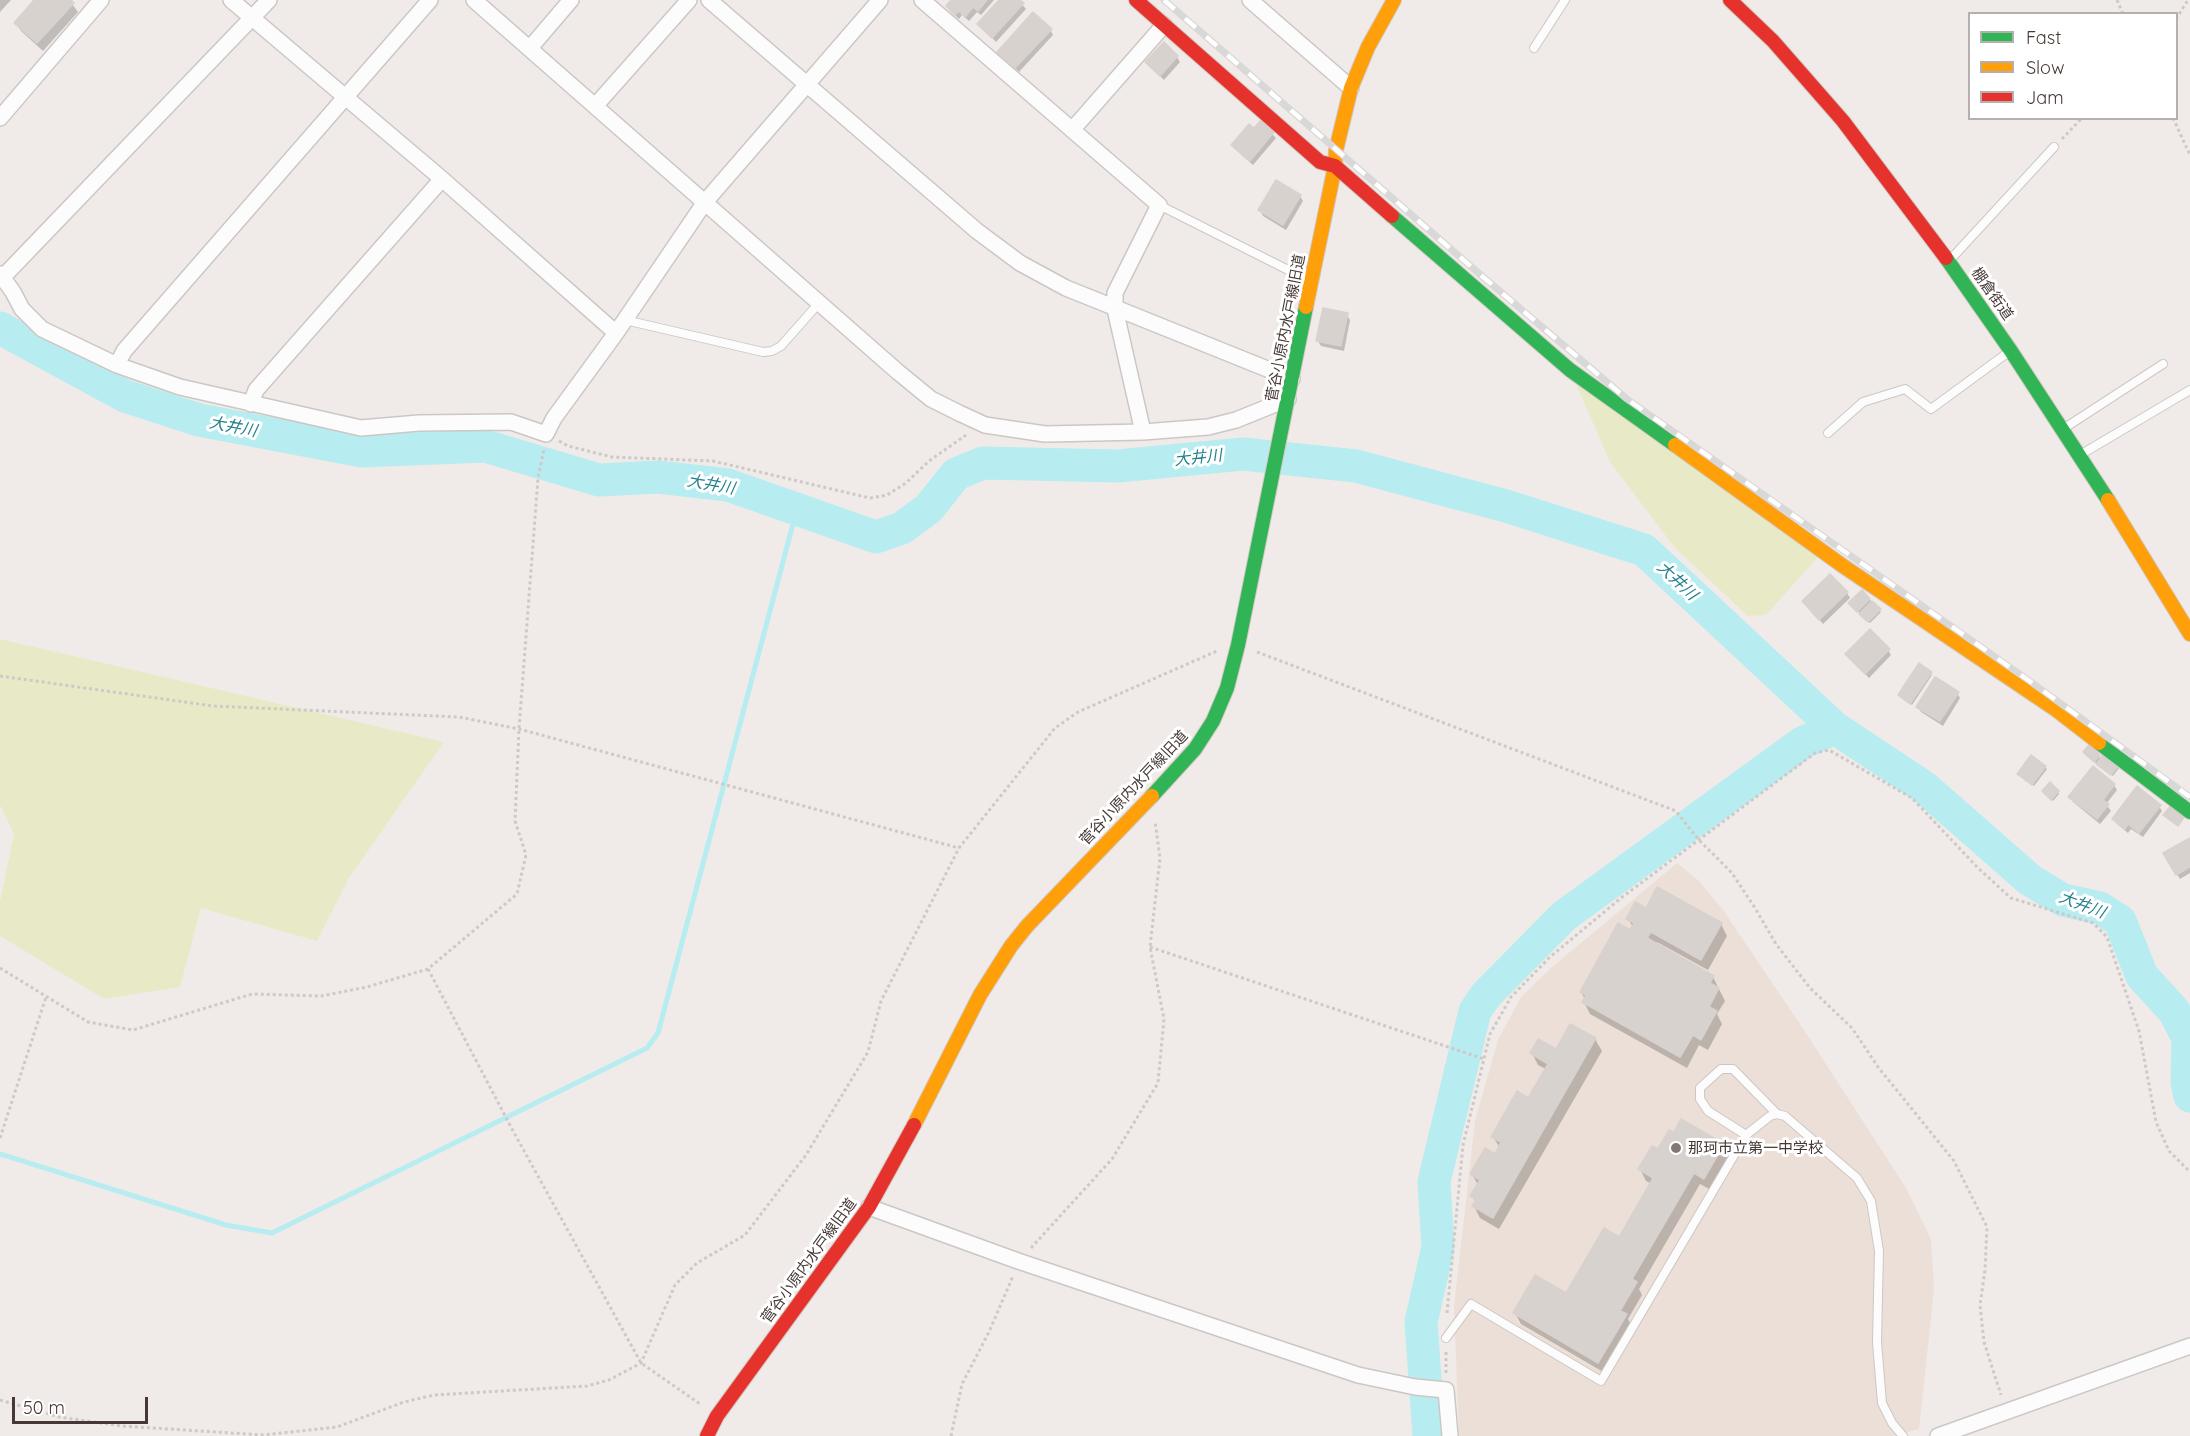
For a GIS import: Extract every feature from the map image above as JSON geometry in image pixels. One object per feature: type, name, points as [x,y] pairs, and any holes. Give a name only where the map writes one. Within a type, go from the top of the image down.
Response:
[{"type":"street","points":[[0,118],[101,0]]},
{"type":"street","points":[[231,0],[442,179],[616,333]]},
{"type":"street","points":[[269,0],[1,276],[22,309],[42,329],[117,365],[180,387],[362,428],[419,423],[511,422],[545,441],[554,418],[616,333],[705,202],[880,0]]},
{"type":"street","points":[[117,365],[124,351],[430,0]]},
{"type":"street","points":[[474,0],[931,399],[985,425],[1045,434],[1143,432],[1208,427],[1236,420],[1288,399]]},
{"type":"street","points":[[530,48],[571,0]]},
{"type":"street","points":[[596,105],[689,0]]},
{"type":"street","points":[[709,0],[977,231],[1020,263],[1066,288],[1115,309],[1292,379]]},
{"type":"street","points":[[922,0],[1159,205],[1115,293],[1115,309],[1143,432]]},
{"type":"street","points":[[1136,0],[1320,162],[1335,166],[1570,370],[1843,566],[2055,710],[2190,812]]},
{"type":"street","points":[[1250,0],[1351,88]]},
{"type":"street","name":"棚倉街道","points":[[1730,0],[1773,41],[1843,121],[1949,261],[2127,528],[2190,634]]},
{"type":"street","name":"菅谷小原内水戸線旧道","points":[[707,1436],[717,1416],[869,1207],[936,1084],[980,995],[1000,963],[1027,926],[1195,749],[1213,721],[1227,688],[1239,645],[1335,166],[1336,150],[1351,88],[1388,3]]},
{"type":"street","points":[[1072,130],[1164,25]]},
{"type":"street","points":[[251,404],[256,390],[442,179]]},
{"type":"street","points":[[869,1207],[1018,1262],[1358,1375],[1441,1390],[1450,1436]]},
{"type":"street","points":[[1938,1436],[2190,1346]]},
{"type":"lane","points":[[1534,48],[1565,0]]},
{"type":"lane","points":[[1949,261],[2054,147]]},
{"type":"lane","points":[[1159,205],[1312,281]]},
{"type":"lane","points":[[625,320],[763,352],[772,351],[781,345],[819,303]]},
{"type":"lane","points":[[1828,433],[1863,402],[1905,389],[1931,409],[2011,351]]},
{"type":"lane","points":[[2062,430],[2163,364]]},
{"type":"lane","points":[[2079,456],[2190,390]]},
{"type":"lane","points":[[1746,1135],[1708,1111],[1700,1100],[1700,1088],[1721,1068],[1733,1069],[1777,1114],[1785,1116],[1857,1178],[1871,1201],[1879,1251],[1877,1342],[1882,1403],[1892,1423],[1903,1436]]},
{"type":"lane","points":[[1446,1338],[1472,1304],[1601,1382],[1746,1135],[1756,1125],[1777,1114]]},
{"type":"path","points":[[2178,16],[2188,0]]},
{"type":"path","points":[[2054,147],[2080,120]]},
{"type":"path","points":[[2174,120],[2190,155]]},
{"type":"path","points":[[0,968],[88,1022],[133,1030],[252,994],[321,996],[367,987],[428,969],[517,894],[526,855],[515,821],[519,729],[539,472],[545,441],[612,457],[713,461],[870,498],[887,495],[906,483],[929,461],[958,439],[985,425]]},
{"type":"path","points":[[0,1400],[59,1417],[122,1426],[263,1435],[337,1427],[404,1402],[434,1395],[586,1386],[609,1380],[641,1363],[675,1285],[697,1263],[745,1235],[806,1155],[868,1052],[881,1001],[959,848],[1055,728],[1077,712],[1227,646],[1239,645],[1676,811],[1698,839],[1732,873],[1776,944],[1810,987],[1852,1028],[1878,1067],[1954,1161],[1987,1227],[1985,1270],[1980,1305],[1984,1342],[2006,1411]]},
{"type":"path","points":[[0,676],[213,706],[459,717],[519,729],[707,782],[959,848]]},
{"type":"path","points":[[1441,1390],[1463,1145],[1490,1034],[1511,998],[1550,957],[1621,898],[1815,753],[1829,750],[1912,798],[1978,868],[2011,898],[2093,923],[2107,937],[2139,1031],[2156,1122],[2169,1151],[2190,1172]]},
{"type":"path","points":[[951,1436],[962,1384],[997,1314],[1018,1262],[1112,1159],[1158,1083],[1164,1019],[1150,948],[1160,858],[1154,820],[1139,809]]},
{"type":"path","points":[[1150,948],[1485,1059]]},
{"type":"path","points":[[428,969],[502,1111],[641,1363],[717,1416]]},
{"type":"path","points":[[0,1138],[46,997]]},
{"type":"shaded area","name":"那珂市立第一中学校","points":[[1677,863],[1699,881],[1723,910],[1906,1188],[1931,1239],[1934,1290],[1919,1429],[1893,1436],[1459,1436],[1454,1306],[1475,1121],[1498,1040],[1521,997],[1552,967]]},
{"type":"green space","points":[[1576,384],[1819,556],[1766,615],[1748,616],[1675,548],[1610,462]]},
{"type":"green space","points":[[0,639],[444,742],[349,878],[317,941],[201,908],[180,987],[104,999],[0,936],[0,902],[14,834],[0,805]]},
{"type":"building","points":[[34,0],[71,0],[74,3],[37,43],[14,23]]},
{"type":"building","points":[[951,0],[987,0],[978,11],[973,7],[965,17],[959,11],[955,15],[946,6]]},
{"type":"building","points":[[999,0],[1020,0],[1024,3],[992,38],[977,24]]},
{"type":"building","points":[[1033,12],[1052,29],[1015,68],[997,52]]},
{"type":"building","points":[[1164,42],[1178,56],[1160,76],[1145,62]]},
{"type":"building","points":[[1261,120],[1274,132],[1250,161],[1231,145],[1249,124],[1254,128]]},
{"type":"building","points":[[1276,180],[1301,195],[1283,225],[1258,210]]},
{"type":"building","points":[[1323,308],[1348,313],[1341,346],[1316,341]]},
{"type":"building","points":[[1830,574],[1848,592],[1819,620],[1802,601]]},
{"type":"building","points":[[1862,590],[1870,599],[1857,612],[1848,603]]},
{"type":"building","points":[[1872,601],[1881,609],[1868,622],[1859,614]]},
{"type":"building","points":[[1870,629],[1890,649],[1865,674],[1845,654]]},
{"type":"building","points":[[1919,663],[1932,672],[1910,704],[1898,695]]},
{"type":"building","points":[[1935,677],[1959,692],[1940,721],[1916,707]]},
{"type":"building","points":[[2089,745],[2100,755],[2094,762],[2083,752]]},
{"type":"building","points":[[2104,754],[2119,765],[2111,775],[2096,764]]},
{"type":"building","points":[[2031,755],[2046,766],[2032,785],[2017,774]]},
{"type":"building","points":[[2093,766],[2115,784],[2103,800],[2109,804],[2097,819],[2068,797]]},
{"type":"building","points":[[2050,782],[2059,791],[2051,800],[2042,791]]},
{"type":"building","points":[[2137,786],[2161,805],[2139,833],[2128,824],[2125,829],[2112,819]]},
{"type":"building","points":[[2173,803],[2187,813],[2178,826],[2163,815]]},
{"type":"building","points":[[2190,838],[2190,867],[2176,875],[2163,853]]},
{"type":"building","points":[[1657,887],[1722,923],[1701,960],[1651,932],[1647,938],[1714,976],[1710,983],[1719,988],[1709,1007],[1717,1011],[1701,1040],[1693,1035],[1680,1057],[1582,1002],[1586,995],[1580,992],[1618,923],[1630,930],[1634,923],[1626,919],[1635,902],[1646,908]]},
{"type":"building","points":[[1570,1024],[1596,1038],[1493,1218],[1472,1206],[1476,1200],[1470,1196],[1480,1180],[1470,1174],[1485,1148],[1495,1154],[1501,1142],[1491,1137],[1517,1091],[1528,1098],[1548,1064],[1530,1053],[1538,1039],[1556,1049]]},
{"type":"building","points":[[1681,1119],[1724,1144],[1704,1179],[1694,1173],[1632,1279],[1637,1282],[1620,1311],[1627,1314],[1598,1363],[1513,1313],[1535,1275],[1566,1293],[1604,1228],[1619,1237],[1653,1178],[1638,1169],[1652,1146],[1658,1149],[1669,1130],[1674,1132]]},
{"type":"waterway","name":"大井川","points":[[0,328],[125,396],[199,420],[362,451],[485,446],[599,480],[658,477],[728,485],[876,537],[902,528],[929,508],[956,474],[983,463],[1118,466],[1243,454],[1356,466],[1506,506],[1644,550],[1835,728],[1924,787],[2030,880],[2063,900],[2100,908],[2120,921],[2142,976],[2174,1011],[2188,1038],[2187,1082],[2190,1096]]},
{"type":"waterway","points":[[0,1154],[226,1225],[272,1233],[647,1048],[658,1033],[797,509]]},
{"type":"waterway","points":[[1429,1436],[1421,1322],[1438,1247],[1434,1182],[1475,1011],[1486,995],[1564,916],[1802,743],[1835,728]]},
{"type":"railway","points":[[1164,0],[1627,399],[2031,682],[2190,797]]},
{"type":"traffic: fast","points":[[1392,216],[1570,370],[1675,445]]},
{"type":"traffic: fast","points":[[1946,258],[2011,351],[2108,500]]},
{"type":"traffic: fast","points":[[1152,796],[1195,749],[1213,721],[1227,688],[1238,645],[1306,307]]},
{"type":"traffic: fast","points":[[2099,743],[2190,812]]},
{"type":"traffic: slow","points":[[1306,307],[1335,166],[1336,150],[1351,88],[1368,47],[1394,0]]},
{"type":"traffic: slow","points":[[1675,445],[1843,566],[2055,709],[2099,743]]},
{"type":"traffic: slow","points":[[2108,500],[2190,634]]},
{"type":"traffic: slow","points":[[914,1125],[980,995],[1011,946],[1027,926],[1152,796]]},
{"type":"traffic: jam","points":[[1136,0],[1320,162],[1335,166],[1392,216]]},
{"type":"traffic: jam","points":[[1730,0],[1773,41],[1843,121],[1946,258]]},
{"type":"traffic: jam","points":[[707,1436],[717,1416],[869,1207],[914,1125]]},
{"type":"place","name":"那珂市立第一中学校","points":[[1676,1148]]}]
